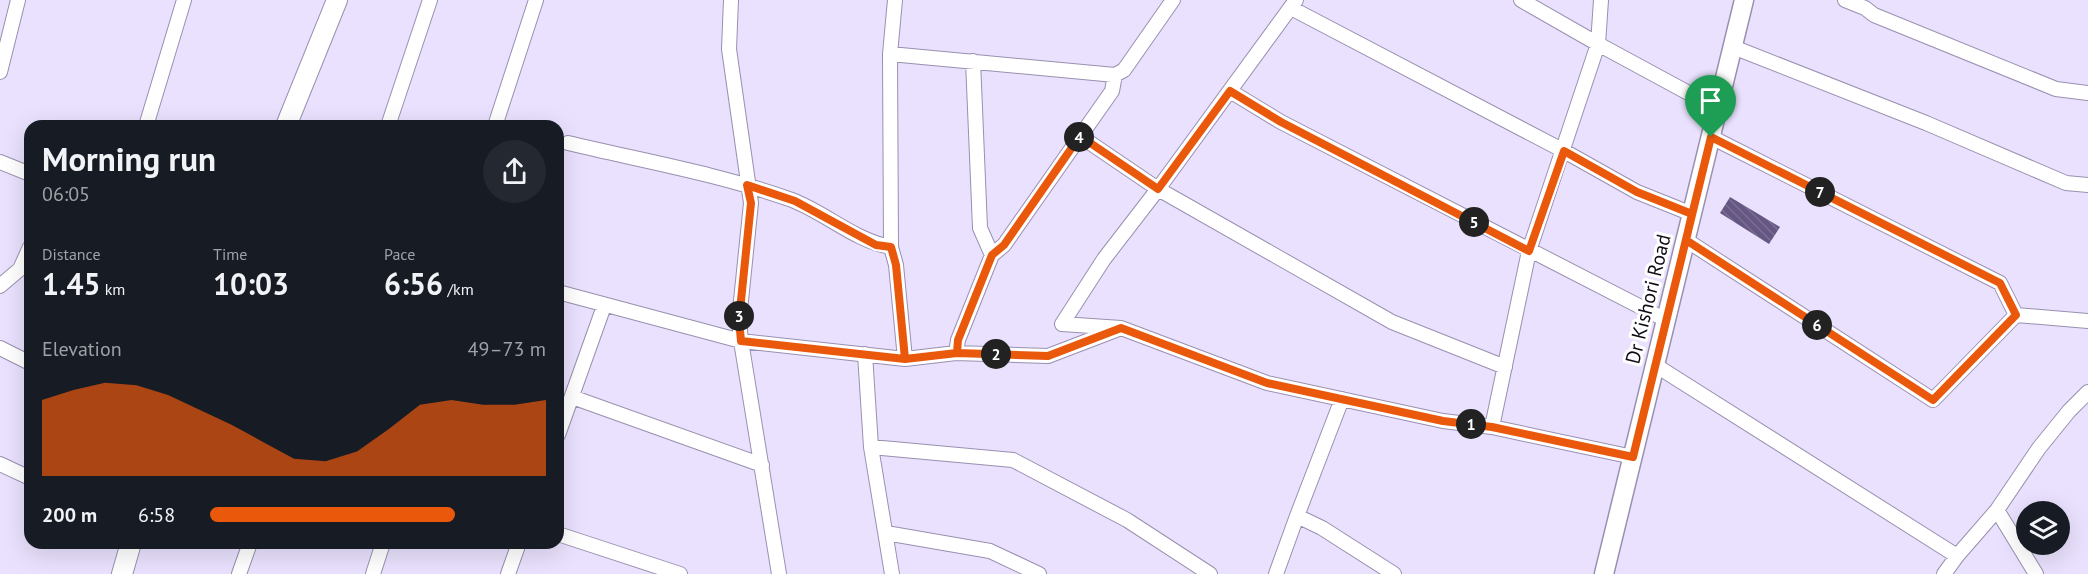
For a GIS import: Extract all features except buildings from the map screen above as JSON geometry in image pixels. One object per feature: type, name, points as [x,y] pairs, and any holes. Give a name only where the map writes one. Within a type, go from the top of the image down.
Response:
[{"type":"main road","points":[[288,120],[337,0]]},
{"type":"main road","points":[[122,574],[129,549]]},
{"type":"street","points":[[0,72],[18,0]]},
{"type":"street","points":[[148,120],[184,0]]},
{"type":"street","points":[[389,120],[430,0]]},
{"type":"street","points":[[497,120],[536,0]]},
{"type":"street","points":[[731,0],[729,49],[751,203],[739,320],[779,574]]},
{"type":"street","points":[[895,0],[890,54],[891,247],[896,265],[905,359]]},
{"type":"street","points":[[890,54],[1115,75],[1124,70],[1173,0]]},
{"type":"street","points":[[1521,0],[1718,109]]},
{"type":"street","points":[[1492,427],[1529,251],[1598,44],[1601,0]]},
{"type":"street","name":"Dr Kishori Road","points":[[1604,574],[1744,0]]},
{"type":"street","points":[[1845,0],[1866,4],[1874,15],[2056,89],[2088,93]]},
{"type":"street","points":[[1633,457],[1492,427],[1443,421],[1267,383],[1121,328],[1062,324],[1104,259],[1293,4],[1637,192],[1692,214]]},
{"type":"street","points":[[1732,47],[1926,123],[2066,183],[2088,186]]},
{"type":"street","points":[[973,61],[980,228],[992,255]]},
{"type":"street","points":[[957,353],[958,340],[992,255],[1004,245],[1112,91],[1115,75]]},
{"type":"street","points":[[1230,91],[1281,122],[1666,320]]},
{"type":"street","points":[[1080,136],[1158,189],[1392,322],[1505,367]]},
{"type":"street","points":[[1711,137],[2000,283],[2016,315]]},
{"type":"street","points":[[568,143],[747,185],[795,201],[876,245],[891,247]]},
{"type":"street","points":[[0,162],[24,172]]},
{"type":"street","points":[[1686,240],[1933,400],[2016,315]]},
{"type":"street","points":[[0,286],[20,269],[24,260]]},
{"type":"street","points":[[564,294],[741,341],[905,359],[957,353],[1048,356],[1121,328]]},
{"type":"street","points":[[564,419],[604,306]]},
{"type":"street","points":[[2016,315],[2088,321]]},
{"type":"street","points":[[0,348],[24,360]]},
{"type":"street","points":[[865,354],[871,447],[892,574]]},
{"type":"street","points":[[1655,365],[1957,556]]},
{"type":"street","points":[[1944,574],[1996,510],[2068,411],[2088,392]]},
{"type":"street","points":[[572,397],[762,465]]},
{"type":"street","points":[[1276,574],[1342,399]]},
{"type":"street","points":[[871,447],[1013,460],[1128,520],[1210,574]]},
{"type":"street","points":[[0,464],[24,475]]},
{"type":"street","points":[[1996,510],[2036,574]]},
{"type":"street","points":[[1297,516],[1322,528],[1394,574]]},
{"type":"street","points":[[886,533],[990,551],[1039,574]]},
{"type":"street","points":[[564,536],[680,574]]},
{"type":"street","points":[[239,574],[248,549]]},
{"type":"street","points":[[373,574],[381,549]]},
{"type":"street","points":[[508,574],[517,549]]},
{"type":"route","points":[[1711,137],[1700,180],[1692,214],[1633,457],[1492,427],[1443,421],[1267,383],[1121,328],[1048,356],[957,353],[905,359],[896,265],[891,247],[876,245],[795,201],[747,185],[751,203],[739,320],[741,341],[905,359],[957,353],[958,340],[992,255],[1004,245],[1080,136],[1158,189],[1230,91],[1281,122],[1529,251],[1564,151],[1637,192],[1692,214],[1686,240],[1933,400],[2016,315],[2000,283],[1711,137]]}]
